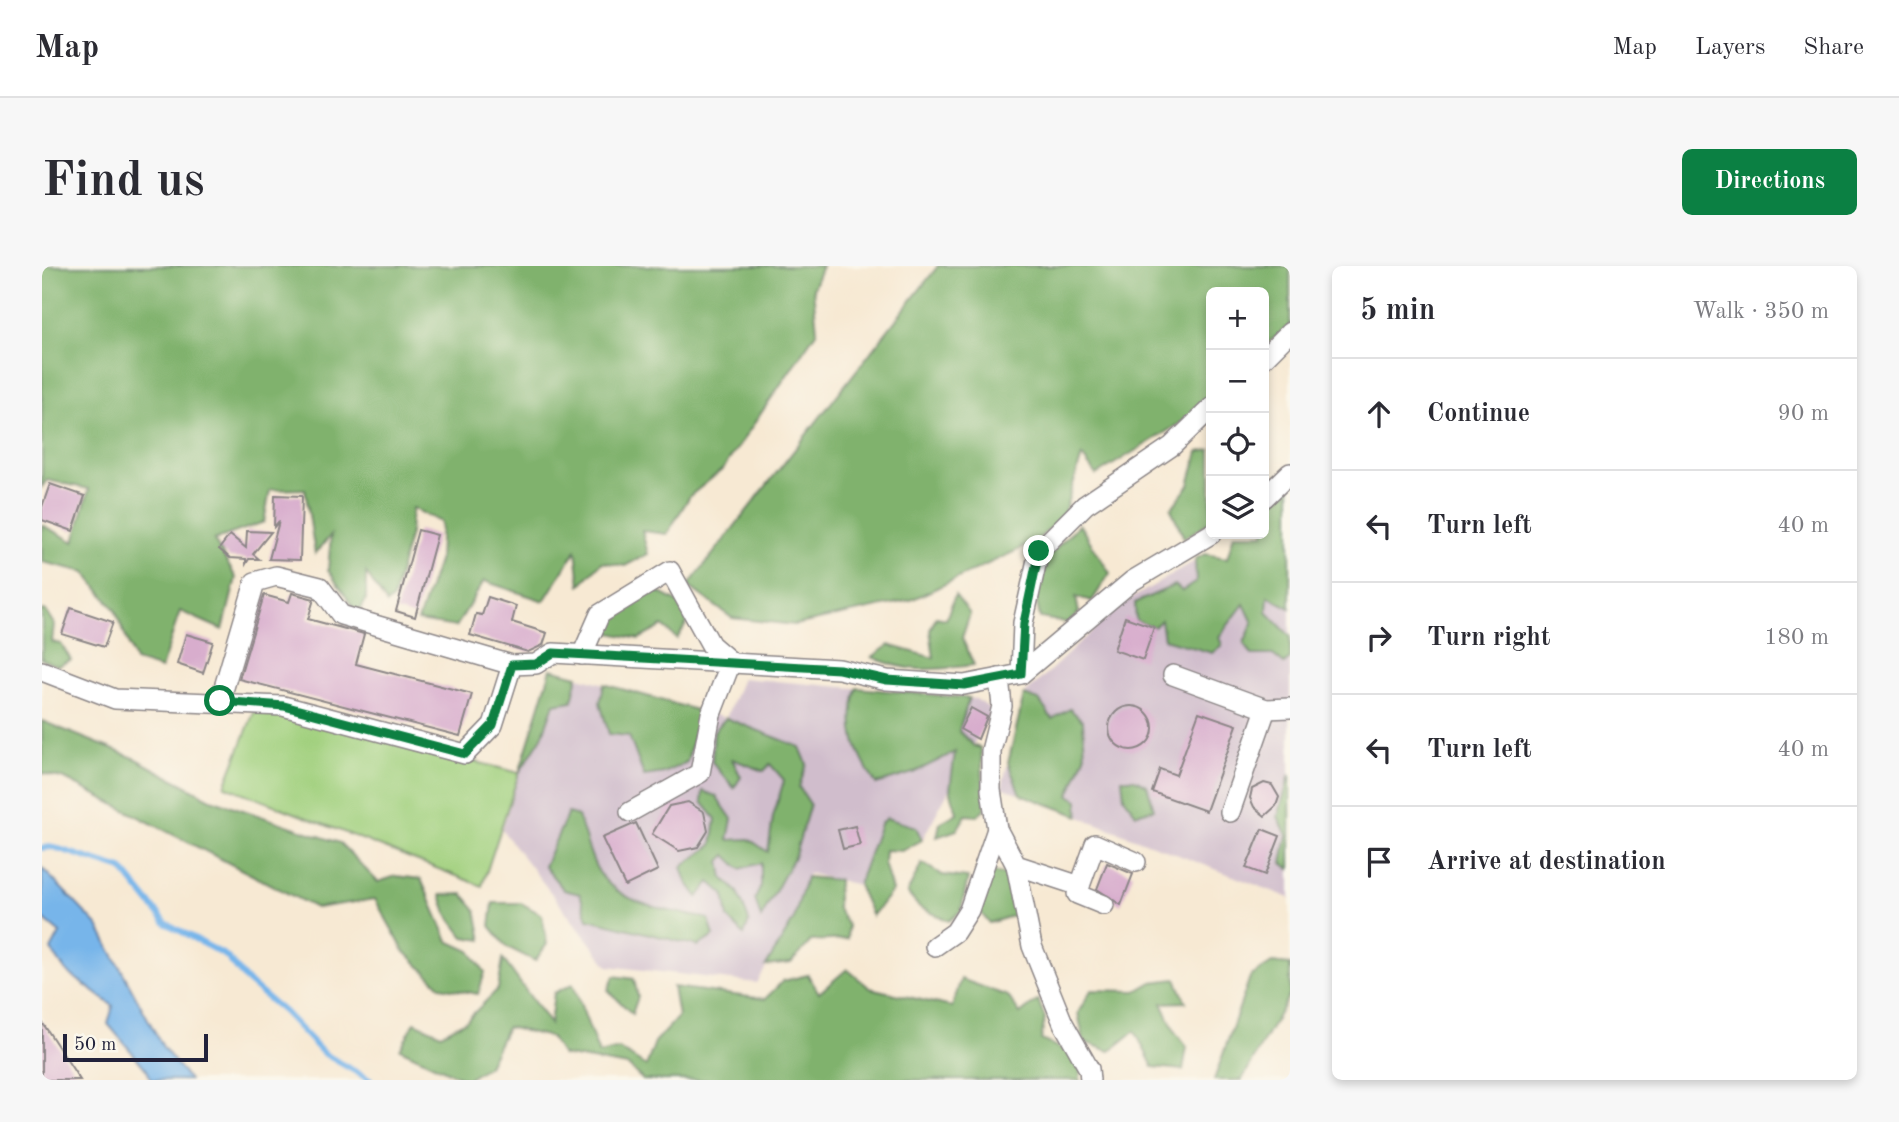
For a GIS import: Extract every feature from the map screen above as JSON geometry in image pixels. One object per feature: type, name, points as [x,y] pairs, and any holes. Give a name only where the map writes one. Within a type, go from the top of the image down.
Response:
[{"type":"lane","points":[[1269,353],[1290,332]]},
{"type":"lane","points":[[1021,674],[1024,623],[1039,551],[1085,505],[1172,446],[1206,413]]},
{"type":"lane","points":[[1269,493],[1290,473]]},
{"type":"lane","points":[[220,701],[255,582],[276,576],[320,587],[341,615],[512,665],[536,664],[553,653],[839,669],[887,680],[964,685],[1021,674],[1132,581],[1206,537]]},
{"type":"lane","points":[[582,655],[600,614],[670,571],[711,645],[732,662]]},
{"type":"lane","points":[[630,812],[699,773],[711,714],[732,662]]},
{"type":"lane","points":[[42,671],[115,699],[220,701],[284,706],[465,754],[493,725],[512,665]]},
{"type":"lane","points":[[1173,675],[1266,709],[1290,708]]},
{"type":"lane","points":[[999,678],[1002,706],[991,751],[991,790],[997,829],[1017,865],[1032,946],[1063,1023],[1089,1069],[1090,1080]]},
{"type":"lane","points":[[1230,811],[1266,709]]},
{"type":"lane","points":[[935,946],[955,933],[969,910],[997,829]]},
{"type":"lane","points":[[1104,905],[1077,894],[1095,844],[1136,862]]},
{"type":"lane","points":[[1017,865],[1080,886]]},
{"type":"shaded area","points":[[1207,554],[1290,588],[1290,898],[1002,787],[1024,695],[1119,606]]},
{"type":"shaded area","points":[[551,669],[726,718],[742,678],[976,699],[992,710],[922,840],[880,824],[858,885],[808,873],[794,919],[757,983],[608,966],[502,830]]},
{"type":"green space","points":[[42,266],[822,266],[813,288],[817,331],[723,469],[690,496],[667,534],[642,531],[648,554],[625,566],[602,562],[580,585],[576,550],[544,601],[484,581],[456,627],[418,621],[439,558],[441,522],[412,508],[410,533],[393,598],[387,604],[366,573],[366,600],[358,614],[328,570],[331,535],[315,554],[305,489],[270,490],[264,522],[214,540],[236,578],[223,630],[180,611],[161,669],[135,661],[115,610],[85,572],[42,562],[42,525],[74,542],[89,489],[47,480],[42,487]]},
{"type":"green space","points":[[938,266],[1290,266],[1290,326],[1269,342],[1269,287],[1206,287],[1206,407],[1096,475],[1082,456],[1063,516],[1035,542],[911,600],[795,625],[732,618],[688,586]]},
{"type":"green space","points":[[1206,451],[1206,524],[1184,538],[1171,509],[1189,485],[1198,452]]},
{"type":"green space","points":[[1290,487],[1290,608],[1268,596],[1267,612],[1290,636],[1290,659],[1284,664],[1273,655],[1252,655],[1244,643],[1253,623],[1244,604],[1219,637],[1222,645],[1212,653],[1164,639],[1161,620],[1154,627],[1136,621],[1135,603],[1175,585],[1182,591],[1196,582],[1195,559],[1205,554],[1227,558],[1233,539],[1269,539],[1269,506]]},
{"type":"green space","points":[[1079,524],[1110,573],[1092,601],[1076,597],[1079,613],[1069,623],[1040,618],[1034,589],[1048,557]]},
{"type":"green space","points":[[655,590],[682,604],[690,618],[677,639],[663,626],[639,639],[610,633],[609,613]]},
{"type":"green space","points":[[955,595],[970,614],[962,638],[974,665],[922,669],[898,666],[872,657],[889,645],[934,658],[930,630],[936,617],[946,619]]},
{"type":"green space","points":[[42,610],[45,610],[54,624],[52,642],[61,644],[71,660],[57,666],[42,659]]},
{"type":"green space","points":[[551,669],[578,676],[572,701],[554,704],[542,737],[519,773]]},
{"type":"green space","points":[[604,684],[700,711],[687,762],[664,773],[644,776],[629,736],[609,734],[600,703]]},
{"type":"green space","points":[[857,688],[969,698],[959,731],[974,746],[981,748],[985,808],[978,816],[966,815],[957,830],[937,837],[940,823],[957,813],[950,789],[955,752],[913,773],[876,784],[854,738],[852,715]]},
{"type":"green space","points":[[1024,695],[1039,700],[1052,719],[1070,709],[1083,721],[1085,757],[1069,795],[1078,800],[1079,816],[1020,794],[1008,763]]},
{"type":"green space","points":[[254,712],[286,713],[519,773],[482,886],[225,786]]},
{"type":"green space","points":[[726,718],[800,747],[807,764],[799,787],[810,804],[795,855],[761,918],[755,899],[761,886],[761,863],[740,869],[726,855],[720,861],[723,878],[738,892],[749,921],[744,935],[728,918],[724,894],[710,882],[698,897],[687,882],[682,867],[712,845],[716,819],[702,802],[703,791],[716,796],[732,819],[728,840],[749,839],[768,852],[773,817],[784,780],[770,764],[764,771],[732,759],[741,777],[734,788],[712,762],[714,731]]},
{"type":"green space","points":[[42,721],[134,758],[211,799],[340,843],[378,882],[396,876],[421,879],[448,941],[470,951],[485,972],[478,994],[441,987],[404,951],[375,899],[316,908],[65,779],[42,773]]},
{"type":"green space","points":[[1290,774],[1290,869],[1282,863],[1287,835],[1278,817]]},
{"type":"green space","points":[[1122,779],[1135,779],[1147,785],[1154,809],[1136,814],[1124,797]]},
{"type":"green space","points":[[568,813],[578,816],[596,867],[605,880],[630,898],[645,904],[709,919],[714,936],[698,946],[588,919],[580,894],[564,890],[544,866]]},
{"type":"green space","points":[[886,818],[916,827],[922,840],[902,851],[885,850],[884,863],[892,891],[872,916],[858,885],[880,824]]},
{"type":"green space","points":[[922,863],[942,875],[968,878],[961,911],[949,921],[919,907],[907,893]]},
{"type":"green space","points":[[990,872],[1010,875],[1019,914],[989,923],[975,905]]},
{"type":"green space","points":[[806,877],[838,880],[837,908],[848,926],[847,939],[811,941],[791,963],[766,966],[794,919]]},
{"type":"green space","points":[[463,894],[476,910],[482,940],[464,937],[447,914],[441,895]]},
{"type":"green space","points":[[493,903],[521,903],[542,915],[547,944],[535,961],[507,947],[490,926]]},
{"type":"green space","points":[[503,959],[550,1024],[554,993],[573,984],[599,1054],[619,1049],[646,1066],[655,1042],[678,1017],[673,987],[765,999],[783,981],[808,975],[819,993],[847,969],[870,988],[952,1007],[961,979],[1008,996],[1020,1014],[1038,1000],[1045,1018],[1041,1040],[1080,1057],[1080,1080],[643,1080],[628,1066],[562,1055],[550,1037],[507,1027],[488,1066],[466,1080],[400,1049],[415,1022],[441,1034],[466,1021],[498,989]]},
{"type":"green space","points":[[1272,963],[1290,965],[1290,994],[1242,1080],[1214,1080],[1250,977]]},
{"type":"green space","points":[[614,976],[634,979],[638,997],[632,1014],[608,990]]},
{"type":"green space","points":[[1176,979],[1186,1002],[1162,1003],[1175,1032],[1187,1047],[1183,1070],[1153,1067],[1135,1031],[1110,1051],[1084,1042],[1078,1013],[1091,990],[1136,991],[1152,982]]},
{"type":"water","points":[[42,868],[98,926],[163,1047],[189,1080],[151,1080],[147,1070],[108,1024],[113,1006],[66,971],[51,950],[60,933],[42,918]]},
{"type":"building","points":[[50,484],[85,496],[73,531],[42,520],[42,507]]},
{"type":"building","points":[[275,495],[302,496],[300,560],[269,559],[279,521],[274,527]]},
{"type":"building","points":[[418,530],[437,535],[415,617],[396,611]]},
{"type":"building","points":[[247,531],[271,532],[253,554],[259,559],[249,559],[246,564],[246,559],[230,558],[219,549],[230,535],[246,548]]},
{"type":"building","points":[[292,593],[314,599],[308,619],[364,634],[356,664],[472,694],[460,736],[239,679],[264,595],[289,602]]},
{"type":"building","points":[[488,597],[516,606],[512,622],[547,633],[543,645],[528,652],[470,635],[476,614],[482,615]]},
{"type":"building","points":[[71,608],[113,622],[104,647],[62,634]]},
{"type":"building","points":[[1125,617],[1154,627],[1143,660],[1114,650]]},
{"type":"building","points":[[186,634],[213,642],[203,673],[177,664]]},
{"type":"building","points":[[1131,706],[1146,713],[1153,728],[1146,743],[1131,750],[1116,743],[1109,728],[1116,713]]},
{"type":"building","points":[[971,708],[987,717],[978,739],[960,729]]},
{"type":"building","points":[[1199,712],[1237,725],[1206,811],[1152,792],[1160,769],[1176,775]]},
{"type":"building","points":[[1264,783],[1272,785],[1279,797],[1276,806],[1265,816],[1254,807],[1250,798],[1252,789]]},
{"type":"building","points":[[688,802],[704,812],[708,831],[698,847],[679,851],[652,834],[669,806]]},
{"type":"building","points":[[636,823],[658,870],[625,886],[602,838]]},
{"type":"building","points":[[855,826],[860,845],[843,849],[838,830]]},
{"type":"building","points":[[1262,829],[1280,836],[1265,875],[1246,868]]},
{"type":"building","points":[[1107,863],[1133,874],[1121,905],[1097,889]]},
{"type":"building","points":[[42,1022],[80,1080],[42,1080]]},
{"type":"waterway","points":[[42,848],[53,847],[122,869],[166,923],[226,956],[247,981],[284,1012],[323,1053],[370,1080]]},
{"type":"route","points":[[220,701],[284,706],[465,754],[493,725],[512,665],[536,664],[553,653],[839,669],[887,680],[964,685],[1021,674],[1024,623],[1039,551]]}]
